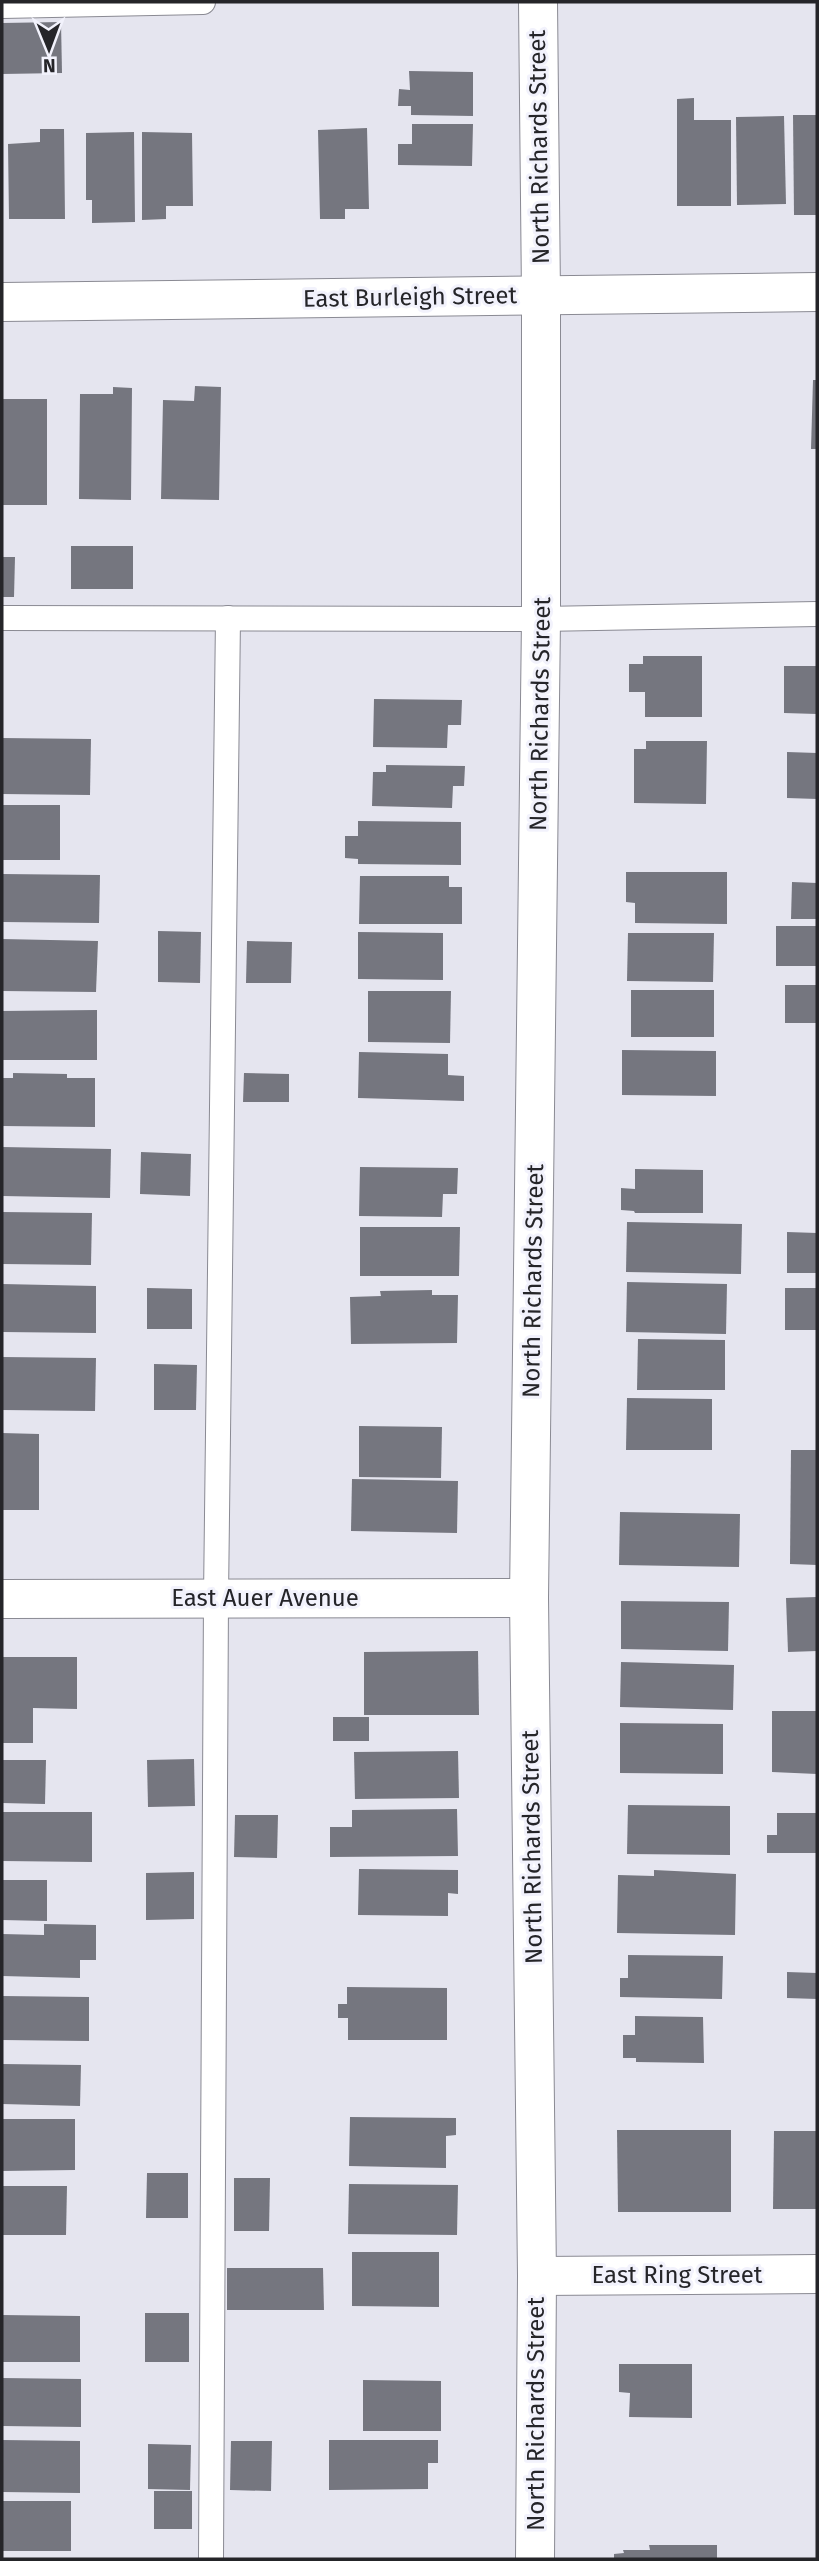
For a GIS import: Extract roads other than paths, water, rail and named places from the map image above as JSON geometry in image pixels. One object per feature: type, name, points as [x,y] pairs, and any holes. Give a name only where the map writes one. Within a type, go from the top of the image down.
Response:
[{"type":"street","name":"North Richards Street","points":[[535,2559],[537,2276],[529,1598],[541,619],[538,2]]},
{"type":"street","name":"East Burleigh Street","points":[[2,302],[817,292]]},
{"type":"street","name":"East Auer Avenue","points":[[2,1598],[529,1598]]},
{"type":"street","name":"East Ring Street","points":[[537,2276],[817,2274]]},
{"type":"lane","points":[[2,6],[203,2]]},
{"type":"lane","points":[[2,618],[541,619],[817,614]]},
{"type":"lane","points":[[211,2559],[216,1597],[228,618]]}]
